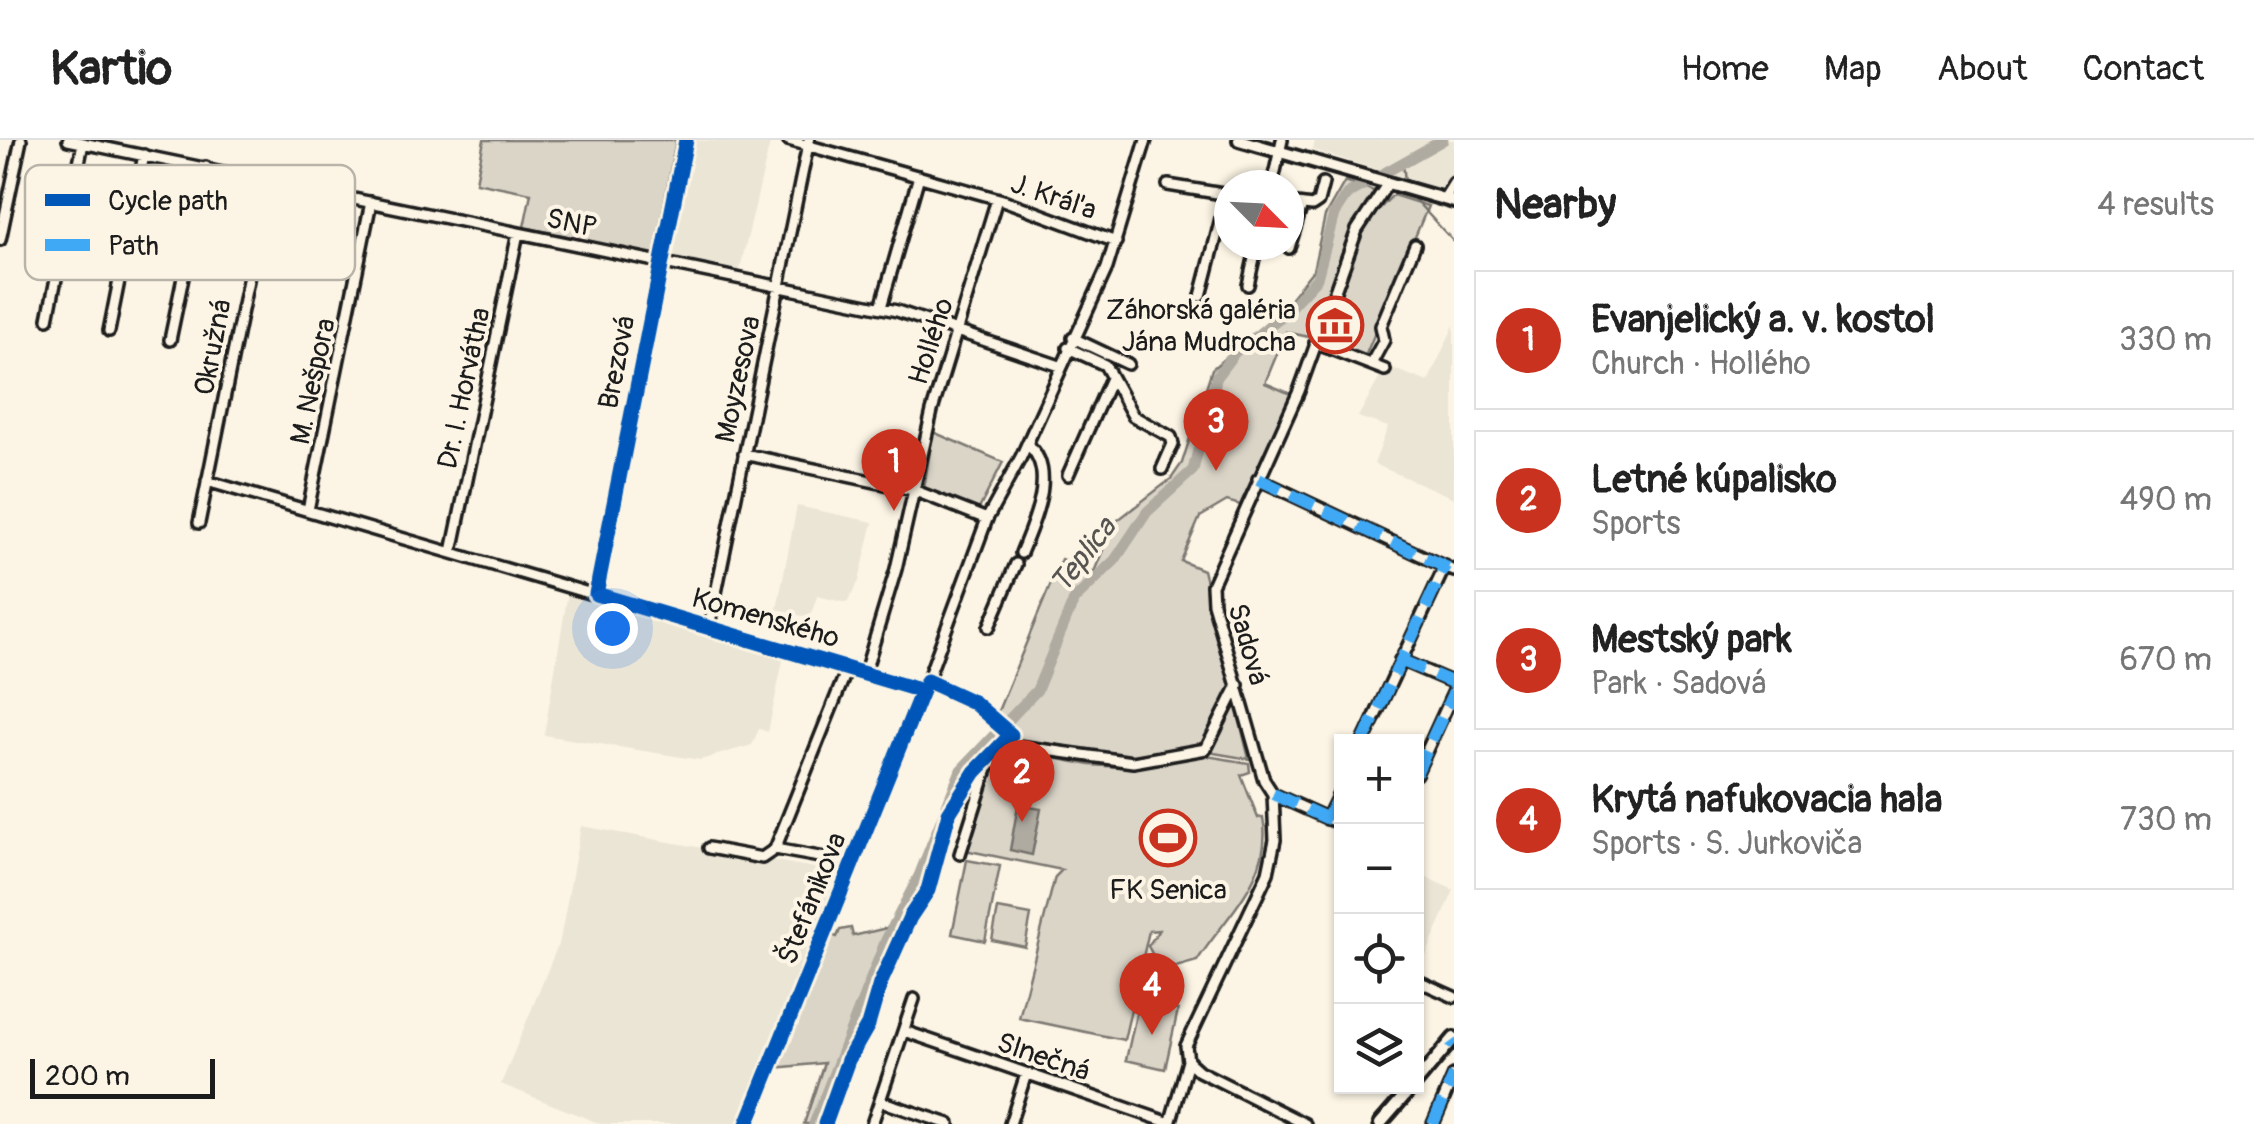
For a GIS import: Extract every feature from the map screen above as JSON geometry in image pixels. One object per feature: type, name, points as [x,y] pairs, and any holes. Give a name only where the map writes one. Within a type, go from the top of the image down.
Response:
[{"type":"main road","points":[[1239,140],[1281,146],[1449,200]]},
{"type":"main road","points":[[1424,1075],[1453,1042]]},
{"type":"main road","points":[[1380,1124],[1407,1094]]},
{"type":"street","points":[[0,240],[21,140]]},
{"type":"street","name":"SNP","points":[[68,140],[196,165]]},
{"type":"street","name":"Brezová","points":[[596,594],[686,140]]},
{"type":"street","name":"J. Kráľa","points":[[788,140],[997,199],[1116,242]]},
{"type":"street","name":"Štefánikova","points":[[746,1124],[988,519],[1028,444],[1116,242],[1146,140]]},
{"type":"street","points":[[79,165],[83,143]]},
{"type":"street","name":"Moyzesova","points":[[708,627],[808,143]]},
{"type":"street","points":[[142,165],[144,155]]},
{"type":"street","points":[[881,308],[919,176]]},
{"type":"street","points":[[1304,205],[1318,202],[1323,183]]},
{"type":"street","name":"Sadová","points":[[1274,794],[1264,780],[1212,585],[1315,342],[1357,230],[1389,183]]},
{"type":"street","points":[[1449,200],[1454,183]]},
{"type":"street","points":[[1168,186],[1214,193]]},
{"type":"street","name":"SNP","points":[[355,199],[881,308],[958,328],[1060,366]]},
{"type":"street","name":"Hollého","points":[[865,672],[932,411],[997,199]]},
{"type":"street","name":"M. Nešpora","points":[[308,510],[371,202]]},
{"type":"street","name":"Dr. I. Horvátha","points":[[452,552],[518,233]]},
{"type":"street","points":[[1372,364],[1384,340],[1382,326],[1415,245]]},
{"type":"street","points":[[1201,296],[1214,247]]},
{"type":"street","points":[[1248,285],[1254,260]]},
{"type":"street","points":[[48,319],[56,280]]},
{"type":"street","points":[[109,331],[119,280]]},
{"type":"street","points":[[170,340],[182,280]]},
{"type":"street","name":"Okružná","points":[[199,523],[248,280]]},
{"type":"street","points":[[1315,342],[1384,370]]},
{"type":"street","points":[[1071,343],[1128,364]]},
{"type":"street","points":[[1071,343],[1104,365],[1133,416],[1171,437],[1173,444],[1162,469]]},
{"type":"street","points":[[1068,475],[1111,378]]},
{"type":"street","points":[[1021,553],[1042,500],[1037,454],[1028,444]]},
{"type":"street","points":[[744,454],[913,490],[988,519]]},
{"type":"street","points":[[1258,479],[1449,569],[1400,660],[1367,734]]},
{"type":"street","name":"Komenského","points":[[208,481],[865,672],[922,692]]},
{"type":"street","points":[[990,627],[1016,564]]},
{"type":"street","points":[[1400,660],[1454,683]]},
{"type":"street","points":[[775,849],[848,667]]},
{"type":"street","points":[[960,854],[987,770],[1000,752],[1018,746],[1134,762],[1206,750],[1238,685]]},
{"type":"street","points":[[1424,757],[1454,691]]},
{"type":"street","points":[[1170,1123],[1188,1061],[1186,1046],[1268,873],[1275,840],[1270,803],[1274,794],[1340,824]]},
{"type":"street","points":[[1327,818],[1334,804]]},
{"type":"street","points":[[709,848],[757,858],[775,849],[852,862]]},
{"type":"street","points":[[1424,984],[1454,997]]},
{"type":"street","points":[[886,1124],[873,1122],[914,999]]},
{"type":"street","name":"Slnečná","points":[[904,1031],[1170,1123]]},
{"type":"street","points":[[1188,1061],[1199,1071],[1304,1124]]},
{"type":"street","points":[[1010,1124],[1026,1074]]},
{"type":"street","points":[[1438,1122],[1454,1075]]},
{"type":"street","points":[[880,1101],[949,1124]]},
{"type":"shaded area","points":[[484,140],[676,140],[654,255],[524,227],[531,193],[476,182]]},
{"type":"shaded area","points":[[692,140],[770,143],[739,273],[669,258]]},
{"type":"shaded area","points":[[1315,140],[1454,140],[1454,193],[1313,150]]},
{"type":"shaded area","points":[[1345,181],[1374,191],[1359,219],[1313,338],[1286,332],[1265,383],[1291,394],[1240,505],[1227,501],[1200,517],[1181,561],[1203,570],[1249,759],[1214,753],[1205,742],[1156,756],[1131,757],[1022,743],[996,716],[1061,559],[1094,572],[1114,523],[1171,479],[1182,463],[1212,369],[1280,311],[1313,270],[1325,216]]},
{"type":"shaded area","points":[[1393,195],[1428,206],[1364,359],[1339,351],[1356,314],[1335,304],[1366,223]]},
{"type":"shaded area","points":[[1454,325],[1454,498],[1374,464],[1388,427],[1358,417],[1386,366],[1428,382]]},
{"type":"shaded area","points":[[933,432],[1003,462],[979,509],[924,488]]},
{"type":"shaded area","points":[[797,506],[873,522],[859,581],[847,603],[817,596],[810,618],[777,609]]},
{"type":"shaded area","points":[[568,592],[784,656],[768,732],[759,729],[752,745],[700,760],[544,735]]},
{"type":"shaded area","points":[[1018,751],[1090,765],[1136,768],[1201,755],[1249,763],[1250,772],[1241,775],[1258,818],[1263,817],[1265,839],[1255,877],[1197,961],[1176,967],[1156,961],[1148,946],[1159,930],[1149,931],[1124,1040],[1019,1018],[1055,877],[1062,870],[965,850],[988,777],[1006,756]]},
{"type":"shaded area","points":[[1018,805],[1041,809],[1032,855],[1010,850]]},
{"type":"shaded area","points":[[581,826],[848,874],[827,942],[744,1124],[601,1124],[501,1084],[560,940]]},
{"type":"shaded area","points":[[967,860],[1000,866],[985,941],[952,934]]},
{"type":"shaded area","points":[[1424,877],[1454,890],[1424,960]]},
{"type":"shaded area","points":[[998,909],[1031,915],[1025,947],[992,940]]},
{"type":"shaded area","points":[[895,926],[823,1124],[804,1124],[824,1063],[774,1068],[828,934],[837,937],[840,930],[851,928],[853,936]]},
{"type":"shaded area","points":[[1139,1001],[1178,1010],[1165,1069],[1126,1060]]},
{"type":"waterway","name":"Teplica","points":[[814,1124],[886,940],[919,876],[961,770],[1037,690],[1074,600],[1115,560],[1147,512],[1193,470],[1217,376],[1235,352],[1279,319],[1317,278],[1334,214],[1347,194],[1443,140]]},
{"type":"waterway","points":[[1403,161],[1405,182]]},
{"type":"waterway","points":[[1406,190],[1454,242]]},
{"type":"marked path","points":[[1258,479],[1454,571]]},
{"type":"marked path","points":[[1367,734],[1445,566]]},
{"type":"marked path","points":[[1400,660],[1454,683]]},
{"type":"marked path","points":[[1424,757],[1454,691]]},
{"type":"marked path","points":[[1273,794],[1340,824]]},
{"type":"marked path","points":[[1327,819],[1334,805]]},
{"type":"marked path","points":[[1451,1042],[1454,1046]]},
{"type":"marked path","points":[[1433,1124],[1454,1075]]},
{"type":"cycle path","points":[[686,140],[596,594],[922,691],[747,1124]]},
{"type":"cycle path","points":[[825,1124],[848,1060],[868,1025],[880,984],[910,917],[928,890],[949,813],[975,772],[1011,735],[973,702],[927,681]]},
{"type":"place","name":"Záhorská galéria Jána Mudrocha","points":[[1335,325]]},
{"type":"place","name":"Mestský park","points":[[1216,471]]},
{"type":"place","name":"Evanjelický a. v. kostol","points":[[894,511]]},
{"type":"place","name":"Letné kúpalisko","points":[[1022,822]]},
{"type":"place","name":"FK Senica","points":[[1168,838]]},
{"type":"place","name":"Krytá nafukovacia hala","points":[[1152,1035]]}]
